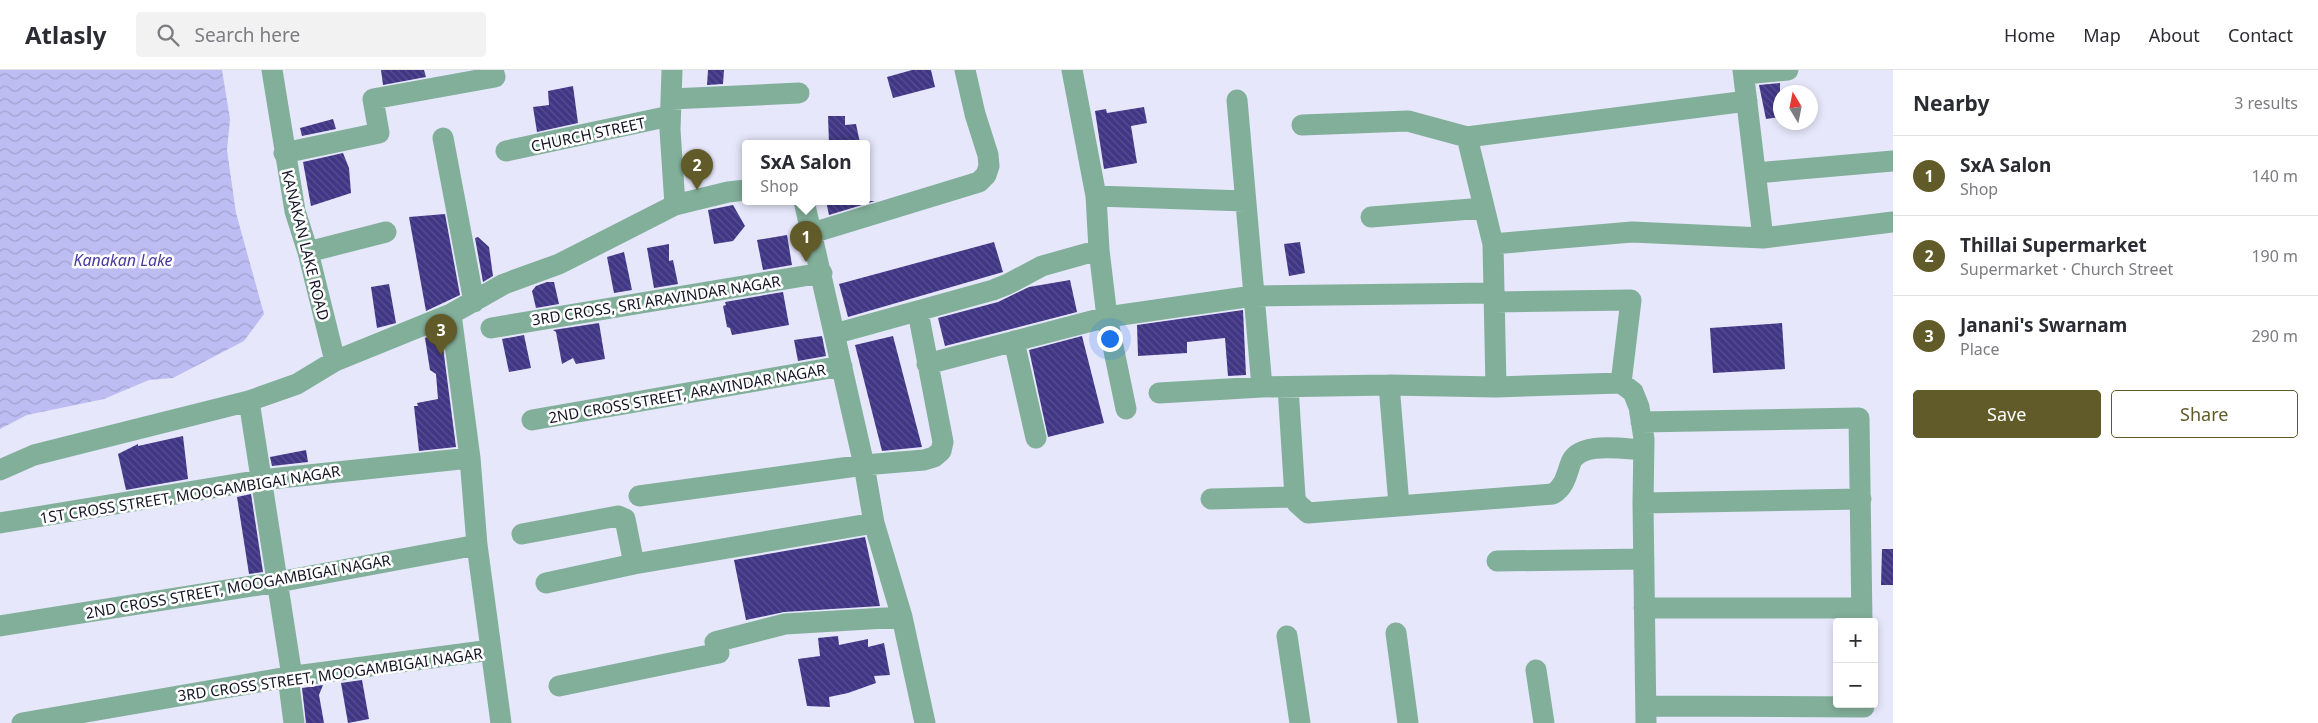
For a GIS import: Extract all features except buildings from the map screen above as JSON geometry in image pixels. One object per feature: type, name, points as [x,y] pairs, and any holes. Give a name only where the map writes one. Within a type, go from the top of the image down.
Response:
[{"type":"street","name":"KANAKAN LAKE ROAD","points":[[272,70],[284,153],[295,211],[308,252],[335,361]]},
{"type":"street","points":[[284,153],[379,133],[373,99],[495,77],[493,70]]},
{"type":"street","points":[[672,70],[671,108],[674,205]]},
{"type":"street","points":[[812,233],[979,182],[986,175],[989,166],[988,155],[975,114],[965,70]]},
{"type":"street","points":[[1072,70],[1096,196],[1098,250],[1107,317],[1126,409]]},
{"type":"street","points":[[1763,238],[1743,72],[1788,70]]},
{"type":"street","name":"CHURCH STREET","points":[[506,151],[671,108],[799,93]]},
{"type":"street","points":[[1237,100],[1262,388]]},
{"type":"street","points":[[1302,125],[1408,121],[1467,137],[1747,101]]},
{"type":"street","points":[[1467,137],[1493,244],[1496,387]]},
{"type":"street","points":[[443,138],[474,302]]},
{"type":"street","points":[[1756,173],[1893,161]]},
{"type":"street","points":[[0,470],[34,455],[249,401],[297,384],[335,361],[451,314],[504,284],[559,264],[674,205],[742,190]]},
{"type":"street","points":[[1096,196],[1245,201]]},
{"type":"street","points":[[805,205],[822,273],[864,465],[874,523],[902,617],[925,723]]},
{"type":"street","points":[[1371,218],[1484,208]]},
{"type":"street","points":[[1493,244],[1632,232],[1763,238],[1893,222]]},
{"type":"street","points":[[308,252],[386,232]]},
{"type":"street","points":[[845,331],[918,312],[1008,284],[1042,266],[1098,250]]},
{"type":"street","name":"3RD CROSS, SRI ARAVINDAR NAGAR","points":[[491,328],[822,273]]},
{"type":"street","points":[[927,364],[1107,317],[1253,296],[1494,297],[1631,300],[1621,383]]},
{"type":"street","points":[[639,496],[864,465],[924,460],[934,457],[941,451],[943,442],[918,312]]},
{"type":"street","points":[[451,314],[470,458],[476,545],[501,723]]},
{"type":"street","points":[[1014,341],[1036,438]]},
{"type":"street","name":"2ND CROSS STREET, ARAVINDAR NAGAR","points":[[532,420],[842,366]]},
{"type":"street","points":[[1159,393],[1288,387],[1389,385],[1496,387],[1621,383],[1633,392],[1640,407],[1644,450],[1646,715],[1864,711]]},
{"type":"street","points":[[1389,385],[1399,505]]},
{"type":"street","points":[[1288,387],[1295,497],[1296,503],[1302,510],[1308,513],[1317,514],[1399,505],[1553,494],[1561,489],[1576,453],[1586,448],[1644,450]]},
{"type":"street","points":[[249,401],[291,670],[288,677],[294,723]]},
{"type":"street","points":[[1641,422],[1859,418],[1861,499],[1862,615],[1644,608]]},
{"type":"street","name":"1ST CROSS STREET, MOOGAMBIGAI NAGAR","points":[[0,523],[262,480],[470,458]]},
{"type":"street","points":[[1211,499],[1295,497]]},
{"type":"street","points":[[1643,503],[1861,499]]},
{"type":"street","points":[[522,534],[618,516],[625,519],[634,564]]},
{"type":"street","points":[[546,583],[634,564],[874,523]]},
{"type":"street","name":"2ND CROSS STREET, MOOGAMBIGAI NAGAR","points":[[0,626],[278,582],[476,545]]},
{"type":"street","points":[[1497,561],[1644,558]]},
{"type":"street","points":[[559,686],[718,653],[715,642],[785,624],[902,617]]},
{"type":"street","points":[[1396,633],[1408,723]]},
{"type":"street","points":[[1288,636],[1300,723]]},
{"type":"street","name":"3RD CROSS STREET, MOOGAMBIGAI NAGAR","points":[[22,723],[288,677],[491,650]]},
{"type":"street","points":[[1536,670],[1544,723]]},
{"type":"water","name":"Kanakan Lake","points":[[0,70],[222,70],[230,119],[227,150],[236,213],[264,314],[244,341],[173,378],[149,380],[104,399],[27,415],[0,429]]},
{"type":"place","name":"Thillai Supermarket","points":[[697,190]]},
{"type":"place","name":"SxA Salon","points":[[806,262]]},
{"type":"place","name":"Janani's Swarnam","points":[[441,355]]}]
